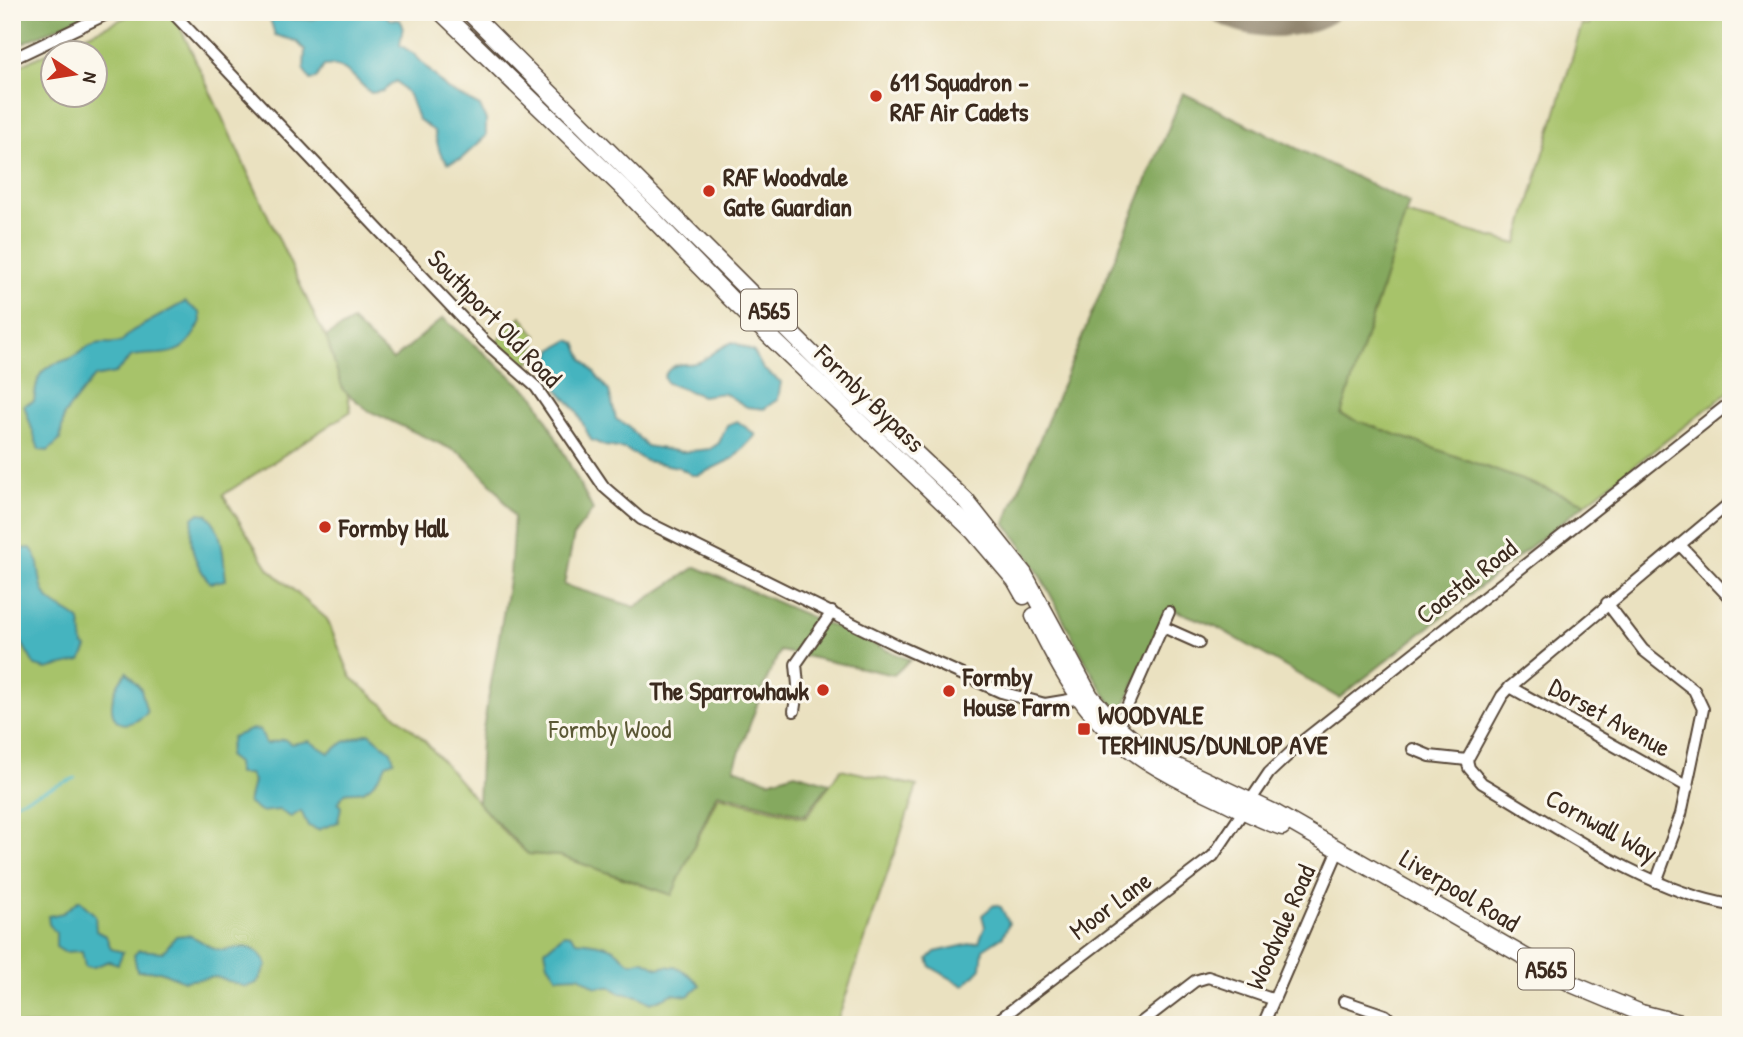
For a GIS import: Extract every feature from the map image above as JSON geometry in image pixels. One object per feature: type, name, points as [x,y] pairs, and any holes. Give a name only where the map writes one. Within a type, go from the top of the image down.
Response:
[{"type":"highway","name":"Formby Bypass","points":[[441,12],[994,553],[1015,580],[1085,698]]},
{"type":"highway","name":"Formby Bypass","points":[[470,12],[988,525],[1024,574],[1085,698]]},
{"type":"highway","points":[[706,248],[703,258],[737,294],[757,323]]},
{"type":"highway","name":"Liverpool Road","points":[[1085,698],[1118,727],[1163,760],[1246,805]]},
{"type":"highway","name":"Liverpool Road","points":[[1085,698],[1116,741],[1157,769],[1246,805],[1332,845],[1574,985],[1641,1013],[1688,1025]]},
{"type":"street","points":[[12,59],[111,12]]},
{"type":"street","name":"Southport Old Road","points":[[172,12],[485,342],[536,387],[604,487],[640,519],[894,644],[1001,692],[1045,704],[1085,698]]},
{"type":"street","name":"Coastal Road","points":[[1246,805],[1272,770],[1304,740],[1731,402]]},
{"type":"street","points":[[1413,749],[1430,756],[1467,760],[1502,696],[1510,687],[1607,603],[1731,502]]},
{"type":"street","points":[[1680,545],[1731,599]]},
{"type":"street","points":[[1607,603],[1643,650],[1685,681],[1700,699],[1703,721],[1688,787],[1676,834],[1656,882]]},
{"type":"street","points":[[794,710],[796,664],[832,612]]},
{"type":"street","points":[[1118,727],[1169,612]]},
{"type":"street","points":[[1163,627],[1199,643]]},
{"type":"street","name":"Dorset Avenue","points":[[1510,687],[1688,787]]},
{"type":"street","name":"Cornwall Way","points":[[1467,760],[1469,768],[1482,783],[1656,882],[1680,892],[1731,905]]},
{"type":"street","name":"Moor Lane","points":[[992,1025],[1213,856],[1246,805]]},
{"type":"street","name":"Woodvale Road","points":[[1264,1025],[1332,845]]},
{"type":"street","points":[[1138,1025],[1195,981],[1208,977],[1272,999]]},
{"type":"street","points":[[1344,1001],[1385,1015],[1395,1025]]},
{"type":"green space","points":[[12,12],[92,12],[12,48]]},
{"type":"green space","points":[[137,12],[173,12],[317,321],[341,363],[351,411],[223,495],[269,569],[327,619],[351,677],[423,739],[503,831],[528,854],[560,856],[671,895],[718,796],[806,818],[841,769],[917,786],[836,1025],[12,1025],[12,69],[38,57],[38,108],[108,108],[108,38],[80,38]]},
{"type":"green space","points":[[1592,12],[1731,12],[1731,390],[1586,503],[1340,415],[1405,214],[1517,244],[1582,24],[1589,25]]},
{"type":"green space","points":[[1183,93],[1409,203],[1341,415],[1586,503],[1339,698],[1215,626],[1169,608],[1120,716],[1104,693],[1036,569],[1005,523]]},
{"type":"green space","points":[[521,316],[537,336],[531,360],[524,368],[496,342]]},
{"type":"green space","name":"Formby Wood","points":[[443,318],[535,397],[593,510],[574,535],[564,585],[635,607],[696,567],[910,660],[894,675],[780,651],[765,683],[734,768],[769,781],[795,773],[830,783],[805,815],[717,793],[672,895],[560,856],[528,854],[478,803],[481,740],[510,575],[514,517],[496,489],[462,454],[369,411],[343,390],[326,337],[352,321],[393,360]]},
{"type":"water","points":[[268,12],[284,12],[291,19],[309,19],[318,18],[325,12],[384,12],[389,19],[400,20],[403,26],[400,45],[414,54],[447,89],[480,106],[486,120],[486,136],[461,159],[448,163],[440,153],[434,131],[418,119],[409,95],[396,81],[383,91],[371,93],[345,70],[332,66],[324,66],[316,79],[310,80],[304,70],[305,50],[296,41],[275,35]]},
{"type":"water","points":[[185,302],[200,313],[201,321],[187,343],[180,349],[164,354],[132,356],[115,373],[94,377],[64,415],[60,440],[48,451],[39,450],[24,405],[34,401],[42,372],[90,346],[121,342],[132,331]]},
{"type":"water","points":[[570,340],[576,343],[583,359],[609,391],[616,419],[628,426],[646,446],[682,452],[710,449],[719,443],[727,425],[737,421],[756,435],[734,458],[699,475],[692,475],[678,467],[646,461],[625,449],[605,446],[591,440],[576,410],[554,385],[546,369],[552,350]]},
{"type":"water","points":[[733,342],[754,352],[763,369],[781,382],[778,399],[764,409],[747,407],[724,393],[702,396],[667,383],[664,377],[672,367],[703,360]]},
{"type":"water","points":[[199,513],[207,514],[217,528],[226,580],[210,583],[196,560],[192,545],[192,528],[193,518]]},
{"type":"water","points":[[31,548],[47,597],[80,621],[83,645],[87,648],[81,661],[46,669],[35,666],[18,636],[18,621],[12,608],[12,556],[19,549]]},
{"type":"water","points":[[127,672],[141,689],[147,713],[125,724],[113,715],[112,706],[119,683]]},
{"type":"water","points":[[253,729],[260,730],[266,744],[284,739],[291,744],[309,741],[329,753],[344,742],[369,733],[391,751],[394,761],[386,764],[377,779],[366,789],[345,793],[338,802],[341,807],[338,822],[318,830],[308,826],[301,811],[291,817],[279,810],[260,812],[248,803],[253,781],[249,774],[238,774],[237,763],[228,756],[232,737]]},
{"type":"water","points":[[79,900],[95,915],[96,931],[106,936],[111,949],[123,952],[118,964],[109,961],[94,967],[85,967],[82,951],[64,952],[56,947],[56,933],[49,924],[48,916],[63,913]]},
{"type":"water","points":[[994,905],[1001,907],[1009,923],[1003,936],[983,949],[981,968],[964,986],[931,967],[928,959],[935,952],[979,942],[985,927],[982,915]]},
{"type":"water","points":[[564,934],[571,935],[576,941],[609,947],[632,963],[643,960],[658,968],[676,968],[700,985],[688,996],[673,994],[651,1003],[638,996],[620,993],[611,987],[596,987],[579,976],[557,977],[548,964],[545,950]]},
{"type":"water","points":[[188,935],[219,950],[247,947],[261,955],[267,965],[257,983],[246,987],[216,977],[184,981],[160,971],[137,971],[134,955],[139,950],[163,952],[176,936]]},
{"type":"waterway","points":[[12,804],[75,778]]},
{"type":"taxiway","points":[[1221,12],[1247,22],[1274,26],[1302,22],[1328,12]]},
{"type":"place","name":"611 Squadron - RAF Air Cadets","points":[[876,96]]},
{"type":"place","name":"RAF Woodvale Gate Guardian","points":[[709,191]]},
{"type":"place","name":"Formby Hall","points":[[325,527]]},
{"type":"place","name":"The Sparrowhawk","points":[[823,690]]},
{"type":"place","name":"Formby House Farm","points":[[949,691]]},
{"type":"place","name":"WOODVALE TERMINUS/DUNLOP AVE","points":[[1084,729]]}]
